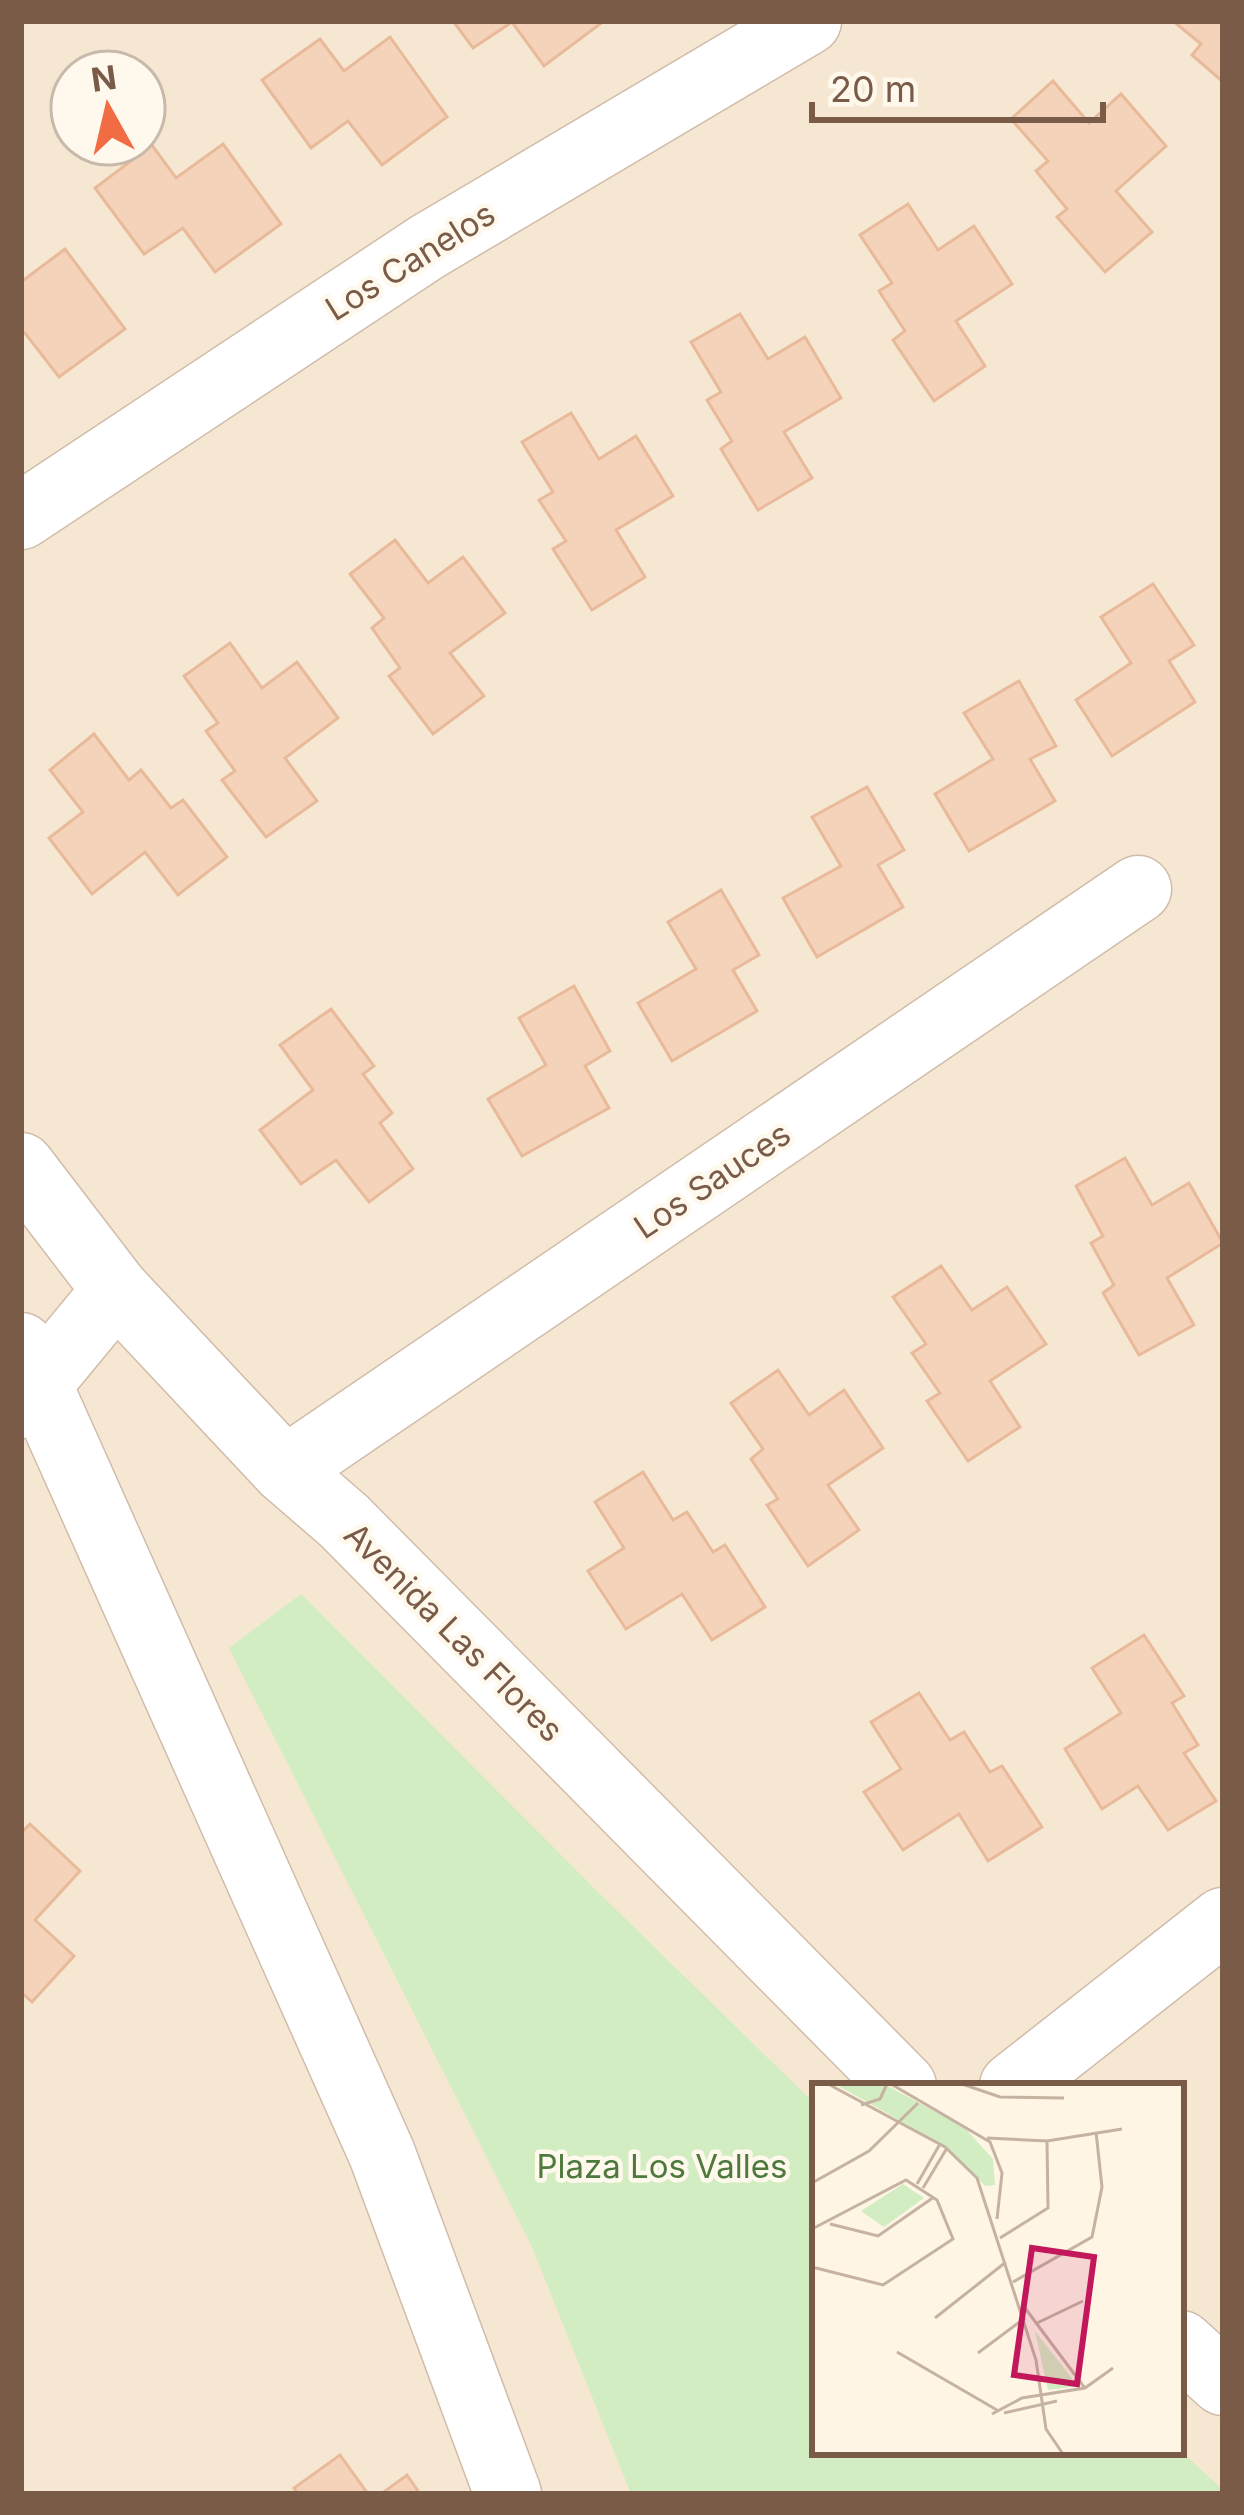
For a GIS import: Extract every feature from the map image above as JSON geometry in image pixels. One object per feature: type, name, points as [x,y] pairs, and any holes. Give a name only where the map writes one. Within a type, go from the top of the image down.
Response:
[{"type":"street","name":"Los Canelos","points":[[21,516],[428,247],[808,21]]},
{"type":"street","name":"Los Sauces","points":[[285,1470],[1138,889]]},
{"type":"street","name":"Avenida Las Flores","points":[[21,1166],[116,1290],[285,1470],[344,1521],[900,2083]]},
{"type":"street","points":[[116,1290],[26,1379],[382,2154],[508,2494]]},
{"type":"street","points":[[1017,2083],[1223,1921]]},
{"type":"street","points":[[1184,2347],[1223,2383]]},
{"type":"shaded area","points":[[21,21],[1223,21],[1223,2494],[21,2494]]},
{"type":"green space","name":"Plaza Los Valles","points":[[301,1594],[812,2101],[812,2455],[1184,2454],[1223,2494],[631,2494],[532,2247],[229,1648]]},
{"type":"building","points":[[453,21],[604,21],[544,66],[512,22],[473,48]]},
{"type":"building","points":[[1173,21],[1223,21],[1223,82],[1192,55],[1201,44]]},
{"type":"building","points":[[390,37],[447,117],[382,165],[348,121],[311,148],[262,80],[320,39],[344,71]]},
{"type":"building","points":[[1053,81],[1089,123],[1121,94],[1166,146],[1116,191],[1152,232],[1105,272],[1057,217],[1067,209],[1036,171],[1048,161],[1011,119]]},
{"type":"building","points":[[223,144],[281,224],[215,272],[183,228],[144,254],[95,188],[122,168],[168,167],[176,178]]},
{"type":"building","points":[[908,204],[938,250],[974,226],[1012,284],[956,321],[985,366],[934,401],[893,340],[905,331],[879,291],[892,283],[860,235]]},
{"type":"building","points":[[65,249],[125,329],[59,377],[25,333],[21,336],[21,282]]},
{"type":"building","points":[[740,314],[768,359],[805,337],[841,398],[784,432],[812,478],[758,510],[721,449],[732,441],[707,400],[721,392],[691,342]]},
{"type":"building","points":[[571,413],[599,459],[636,436],[673,496],[616,530],[645,577],[592,610],[553,549],[566,541],[539,500],[553,492],[522,442]]},
{"type":"building","points":[[395,540],[428,583],[463,557],[505,613],[450,653],[484,696],[433,734],[389,676],[400,668],[372,628],[384,618],[350,574]]},
{"type":"building","points":[[1153,584],[1194,645],[1169,661],[1195,702],[1112,756],[1076,700],[1131,663],[1101,617]]},
{"type":"building","points":[[230,643],[262,688],[297,662],[338,718],[285,758],[317,801],[266,837],[222,780],[235,771],[206,731],[218,723],[184,676]]},
{"type":"building","points":[[1019,681],[1056,746],[1030,759],[1055,801],[969,851],[935,794],[993,759],[964,713]]},
{"type":"building","points":[[94,734],[129,780],[141,770],[171,808],[183,800],[227,857],[178,895],[145,852],[92,894],[49,838],[83,812],[50,770]]},
{"type":"building","points":[[867,787],[904,850],[878,865],[903,907],[817,957],[783,898],[841,866],[812,817]]},
{"type":"building","points":[[721,890],[759,955],[733,970],[757,1011],[672,1061],[638,1003],[696,969],[668,922]]},
{"type":"building","points":[[574,986],[610,1051],[585,1066],[609,1108],[522,1156],[488,1099],[546,1065],[519,1018]]},
{"type":"building","points":[[331,1009],[374,1066],[363,1074],[392,1113],[380,1123],[413,1169],[369,1202],[336,1160],[301,1184],[260,1130],[313,1090],[280,1045]]},
{"type":"building","points":[[1125,1158],[1152,1205],[1189,1183],[1223,1243],[1167,1278],[1194,1325],[1139,1355],[1103,1293],[1114,1285],[1091,1243],[1103,1236],[1076,1186]]},
{"type":"building","points":[[941,1266],[972,1310],[1007,1287],[1046,1344],[990,1381],[1020,1427],[968,1461],[927,1401],[940,1393],[912,1353],[926,1344],[893,1297]]},
{"type":"building","points":[[778,1370],[809,1415],[844,1390],[883,1448],[828,1485],[859,1530],[808,1566],[767,1505],[778,1499],[751,1459],[763,1449],[731,1403]]},
{"type":"building","points":[[643,1472],[673,1520],[687,1512],[713,1552],[725,1545],[765,1607],[712,1640],[682,1594],[626,1629],[588,1571],[624,1548],[595,1502]]},
{"type":"building","points":[[1144,1635],[1184,1696],[1172,1703],[1198,1745],[1184,1753],[1216,1801],[1168,1830],[1138,1786],[1102,1809],[1065,1749],[1121,1713],[1092,1668]]},
{"type":"building","points":[[919,1693],[950,1740],[964,1732],[990,1772],[1002,1766],[1042,1827],[988,1861],[959,1814],[903,1850],[864,1792],[901,1769],[871,1722]]},
{"type":"building","points":[[30,1824],[80,1871],[35,1920],[74,1956],[32,2002],[21,1992],[21,1833]]},
{"type":"building","points":[[340,2455],[368,2494],[298,2494],[294,2488]]},
{"type":"building","points":[[407,2475],[420,2494],[381,2494]]}]
